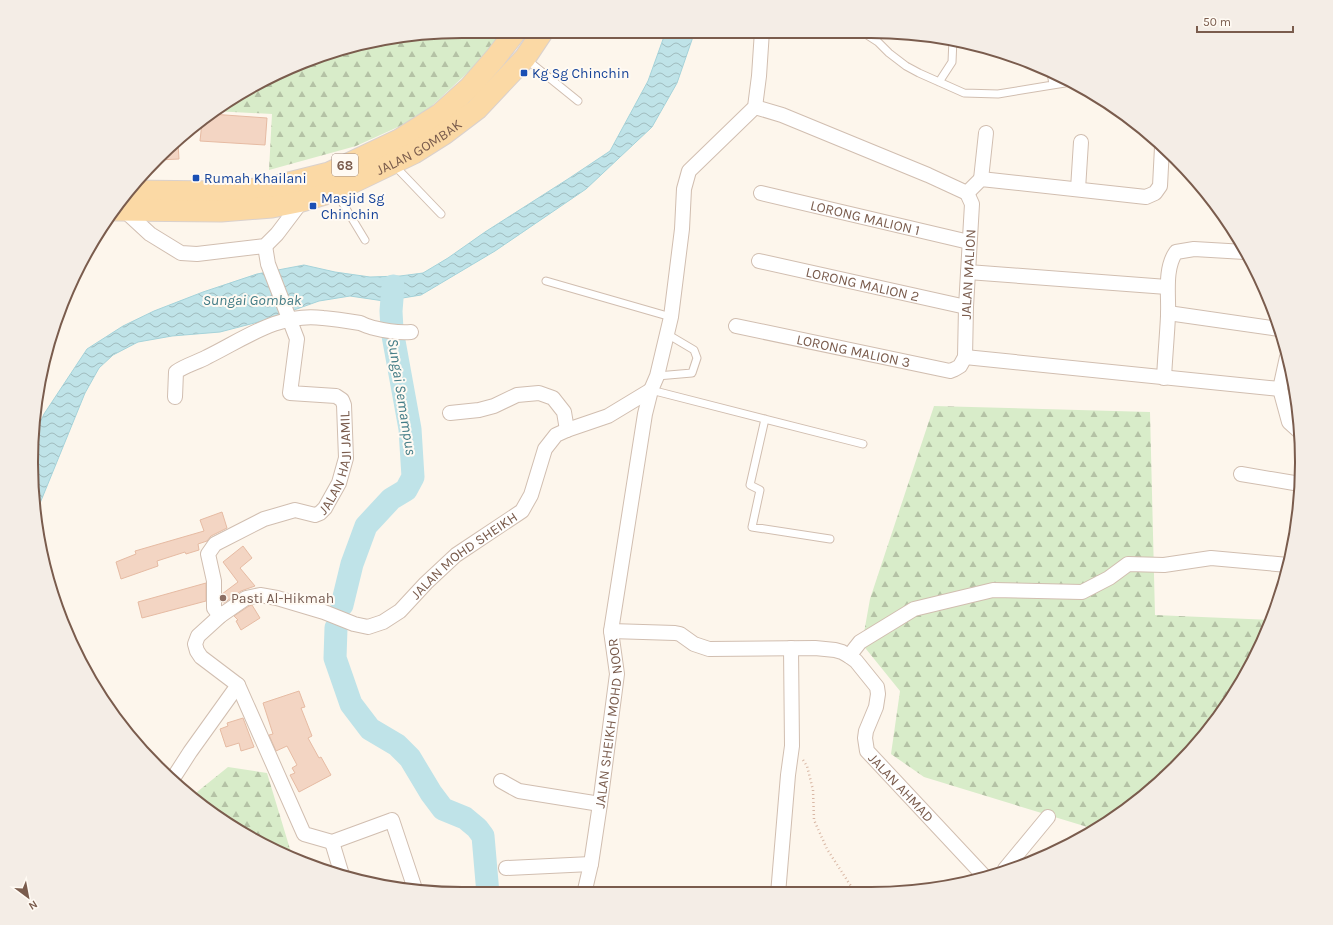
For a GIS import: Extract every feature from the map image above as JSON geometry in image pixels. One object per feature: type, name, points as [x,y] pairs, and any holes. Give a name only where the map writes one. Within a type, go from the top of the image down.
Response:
[{"type":"main road","name":"JALAN GOMBAK","points":[[126,204],[221,192],[270,188],[329,173],[399,140],[440,114],[470,87],[511,38]]},
{"type":"main road","name":"JALAN GOMBAK","points":[[126,204],[221,211],[272,207],[302,201],[335,191],[394,164],[444,134],[477,109],[525,58],[538,38]]},
{"type":"street","points":[[762,38],[755,107],[782,115],[928,175],[967,193],[982,179],[986,133]]},
{"type":"street","name":"JALAN SHEIKH MOHD NOOR","points":[[586,887],[591,864],[600,804],[617,674],[611,631],[645,414],[651,390],[657,376],[671,316],[682,229],[684,189],[689,171],[755,107]]},
{"type":"street","points":[[1078,189],[1081,142]]},
{"type":"street","points":[[982,179],[1146,197],[1155,193],[1160,186],[1162,154]]},
{"type":"street","name":"LORONG MALION 1","points":[[761,193],[969,242]]},
{"type":"street","name":"JALAN MALION","points":[[965,357],[966,307],[972,204],[967,193]]},
{"type":"street","points":[[125,206],[150,234],[181,253],[197,254],[265,246],[277,234],[302,201]]},
{"type":"street","points":[[265,246],[268,264],[290,318]]},
{"type":"street","points":[[1164,378],[1168,314],[1167,287],[1172,257],[1176,252],[1194,249],[1239,252]]},
{"type":"street","name":"LORONG MALION 2","points":[[759,261],[966,307]]},
{"type":"street","points":[[968,272],[1167,287]]},
{"type":"street","points":[[1168,314],[1273,328]]},
{"type":"street","points":[[175,397],[176,372],[185,366],[206,358],[251,333],[276,322],[290,318],[304,316],[322,317],[374,328],[406,332]]},
{"type":"street","name":"JALAN HAJI JAMIL","points":[[220,616],[214,608],[214,581],[208,554],[215,544],[264,519],[295,510],[315,515],[320,513],[325,508],[339,483],[346,458],[344,405],[342,400],[336,396],[290,393],[297,339],[290,318]]},
{"type":"street","name":"LORONG MALION 3","points":[[736,326],[950,371],[960,366],[965,357]]},
{"type":"street","points":[[965,357],[1280,390]]},
{"type":"street","points":[[1285,369],[1280,390],[1288,422],[1293,426]]},
{"type":"street","name":"JALAN MOHD SHEIKH","points":[[238,685],[201,657],[195,644],[198,636],[220,616],[246,598],[260,595],[277,598],[324,612],[354,624],[368,627],[382,622],[400,611],[426,583],[456,555],[522,511],[531,495],[545,449],[556,435],[608,416],[651,390]]},
{"type":"street","points":[[450,413],[479,410],[494,406],[517,395],[539,394],[553,398],[564,412],[567,430]]},
{"type":"street","points":[[1241,474],[1294,483]]},
{"type":"street","points":[[611,631],[680,634],[694,644],[709,650],[790,648],[835,650],[849,656],[860,642],[914,609],[993,590],[1082,592],[1109,578],[1128,564],[1164,565],[1211,558],[1283,565]]},
{"type":"street","points":[[779,887],[788,775],[792,746],[790,648]]},
{"type":"street","name":"JALAN AHMAD","points":[[849,656],[856,660],[877,687],[878,694],[876,707],[866,731],[865,738],[867,751],[981,873]]},
{"type":"street","points":[[175,775],[238,685]]},
{"type":"street","points":[[238,685],[304,834],[332,842],[392,820],[413,884]]},
{"type":"street","points":[[501,781],[519,791],[600,804]]},
{"type":"street","points":[[1009,863],[1048,817]]},
{"type":"street","points":[[332,842],[340,869]]},
{"type":"street","points":[[506,868],[591,864]]},
{"type":"lane","points":[[872,38],[878,42],[888,53],[906,66],[964,93],[998,94],[1060,83]]},
{"type":"lane","points":[[939,82],[952,62],[952,46]]},
{"type":"lane","points":[[525,58],[578,100]]},
{"type":"lane","points":[[1053,79],[1053,84]]},
{"type":"lane","points":[[394,164],[440,214]]},
{"type":"lane","points":[[335,191],[365,240]]},
{"type":"lane","points":[[546,282],[671,316]]},
{"type":"lane","points":[[657,376],[692,373],[697,358],[694,350],[667,334]]},
{"type":"lane","points":[[651,390],[863,444]]},
{"type":"lane","points":[[765,419],[750,485],[760,490],[752,527],[830,539]]},
{"type":"path","points":[[792,746],[808,766],[813,790],[814,820],[827,849],[851,887]]},
{"type":"green space","points":[[497,38],[477,64],[420,117],[356,146],[269,170],[272,114],[225,112],[250,95],[300,70],[353,52],[380,46],[435,39]]},
{"type":"green space","points":[[934,406],[1150,412],[1155,615],[1265,620],[1238,675],[1207,721],[1190,742],[1171,763],[1150,782],[1129,799],[1088,827],[924,777],[891,754],[900,691],[862,644],[870,599]]},
{"type":"green space","points":[[228,767],[267,773],[290,850],[250,830],[196,793]]},
{"type":"water","name":"Sungai Gombak","points":[[663,38],[693,38],[677,83],[652,127],[586,189],[495,251],[421,295],[384,301],[350,296],[319,301],[266,320],[220,332],[172,336],[138,342],[113,355],[99,368],[85,393],[40,502],[38,462],[40,422],[44,414],[87,349],[123,326],[154,311],[203,292],[257,274],[304,265],[335,272],[370,277],[400,276],[423,273],[610,151],[648,81]]},
{"type":"building","points":[[220,115],[267,118],[265,145],[200,141],[201,128]]},
{"type":"building","points":[[178,147],[179,159],[165,160]]},
{"type":"building","points":[[222,512],[227,528],[211,536],[207,541],[198,544],[199,550],[186,554],[185,552],[157,561],[158,566],[121,579],[116,562],[136,554],[135,551],[204,531],[200,520]]},
{"type":"building","points":[[243,546],[252,558],[240,568],[255,586],[241,591],[224,603],[222,602],[222,594],[238,582],[223,562]]},
{"type":"building","points":[[206,583],[206,601],[142,618],[138,602]]},
{"type":"building","points":[[252,605],[260,618],[241,630],[236,621],[238,620],[234,616]]},
{"type":"building","points":[[299,691],[305,707],[301,708],[312,736],[308,738],[319,758],[321,757],[331,775],[299,792],[290,775],[295,773],[292,768],[297,765],[287,746],[276,751],[269,735],[273,734],[263,703]]},
{"type":"building","points":[[243,718],[254,747],[241,751],[239,743],[226,747],[220,729],[228,726],[227,723]]},
{"type":"waterway","name":"Sungai Semampus","points":[[342,605],[352,564],[366,526],[391,499],[406,490],[413,477],[410,429],[392,330],[391,311],[393,286]]},
{"type":"waterway","name":"Sungai Semampus","points":[[336,628],[335,658],[351,704],[370,729],[397,745],[410,758],[431,793],[443,809],[465,818],[477,828],[483,836],[487,887]]},
{"type":"place","name":"Kg Sg Chinchin","points":[[524,73]]},
{"type":"place","name":"Rumah Khailani","points":[[196,178]]},
{"type":"place","name":"Masjid Sg Chinchin","points":[[313,206]]},
{"type":"place","name":"Pasti Al-Hikmah","points":[[223,598]]}]
